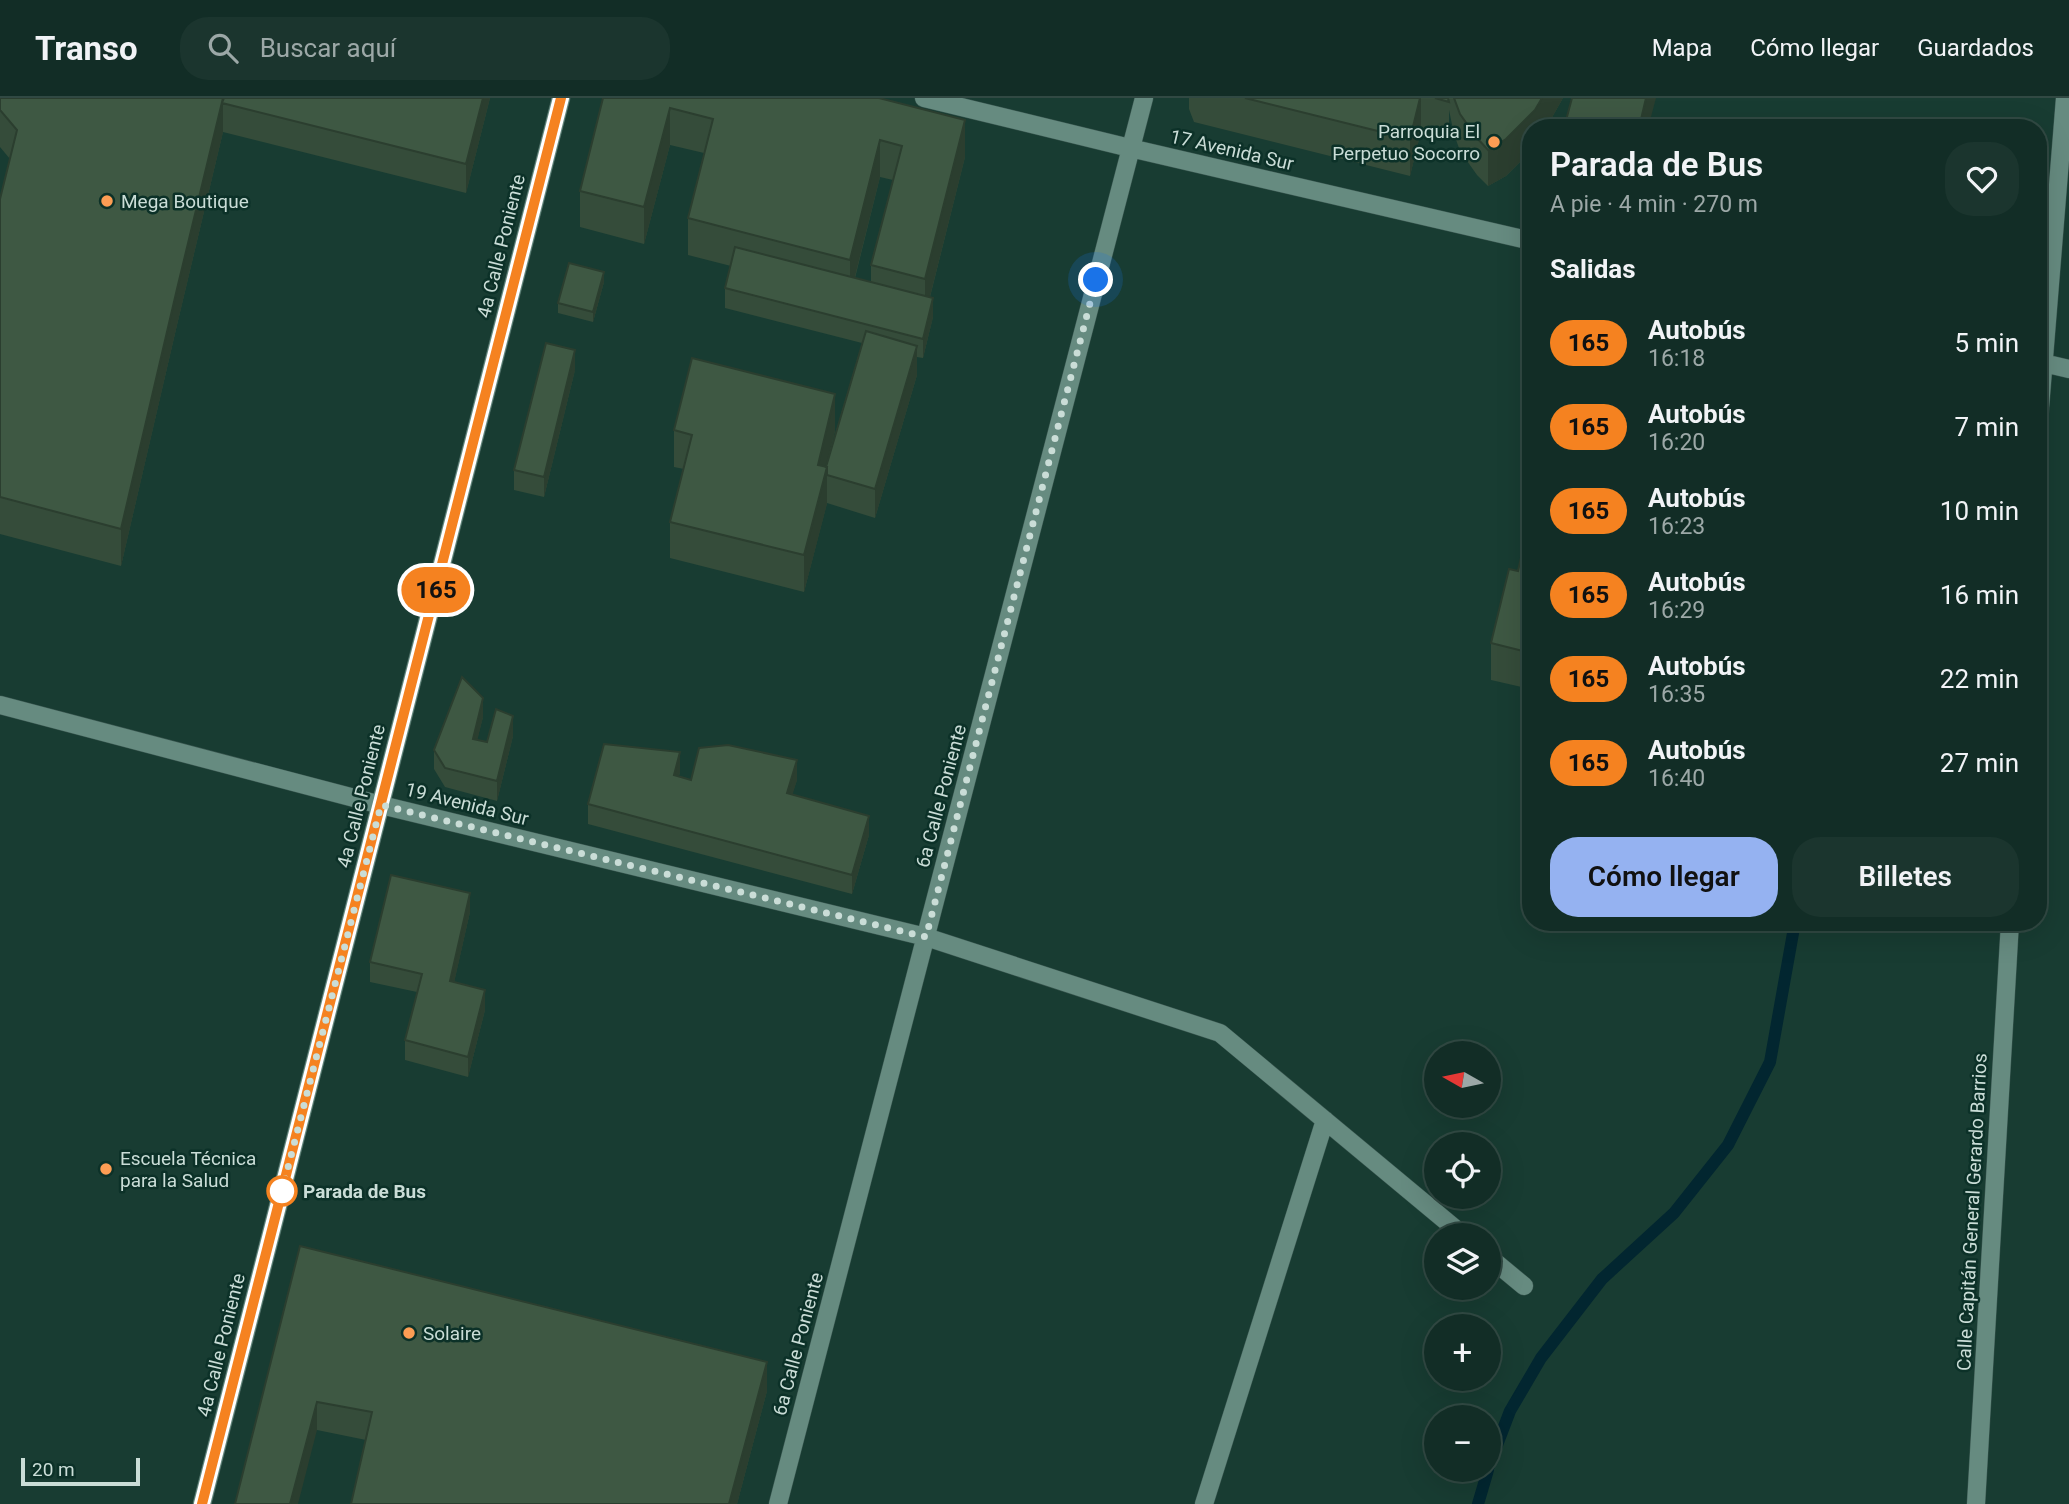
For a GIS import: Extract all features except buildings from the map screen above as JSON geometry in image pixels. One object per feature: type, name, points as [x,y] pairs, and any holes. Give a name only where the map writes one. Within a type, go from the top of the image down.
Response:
[{"type":"street","name":"4a Calle Poniente","points":[[202,1504],[561,98]]},
{"type":"street","name":"17 Avenida Sur","points":[[924,98],[1522,239]]},
{"type":"street","name":"6a Calle Poniente","points":[[778,1504],[1144,98]]},
{"type":"street","points":[[2047,288],[2065,98]]},
{"type":"street","points":[[2047,364],[2069,369]]},
{"type":"street","name":"19 Avenida Sur","points":[[0,705],[381,805],[926,937],[1220,1033],[1448,1223]]},
{"type":"street","name":"Calle Capitán General Gerardo Barrios","points":[[1976,1504],[2009,931]]},
{"type":"street","points":[[1204,1504],[1325,1120]]},
{"type":"street","points":[[1501,1267],[1524,1286]]},
{"type":"waterway","points":[[1501,1435],[1510,1411],[1541,1358],[1602,1279],[1674,1213],[1728,1145],[1770,1062],[1793,931]]},
{"type":"waterway","points":[[1478,1504],[1484,1482]]},
{"type":"bus line","name":"165","points":[[202,1504],[561,98]]},
{"type":"place","name":"Parroquia El Perpetuo Socorro","points":[[1494,142]]},
{"type":"place","name":"Mega Boutique","points":[[107,201]]},
{"type":"place","name":"Escuela Técnica para la Salud","points":[[106,1169]]},
{"type":"place","name":"Parada de Bus","points":[[282,1191]]},
{"type":"place","name":"Solaire","points":[[409,1333]]},
{"type":"route","points":[[282,1191],[381,805],[926,937],[1096,280]]}]
